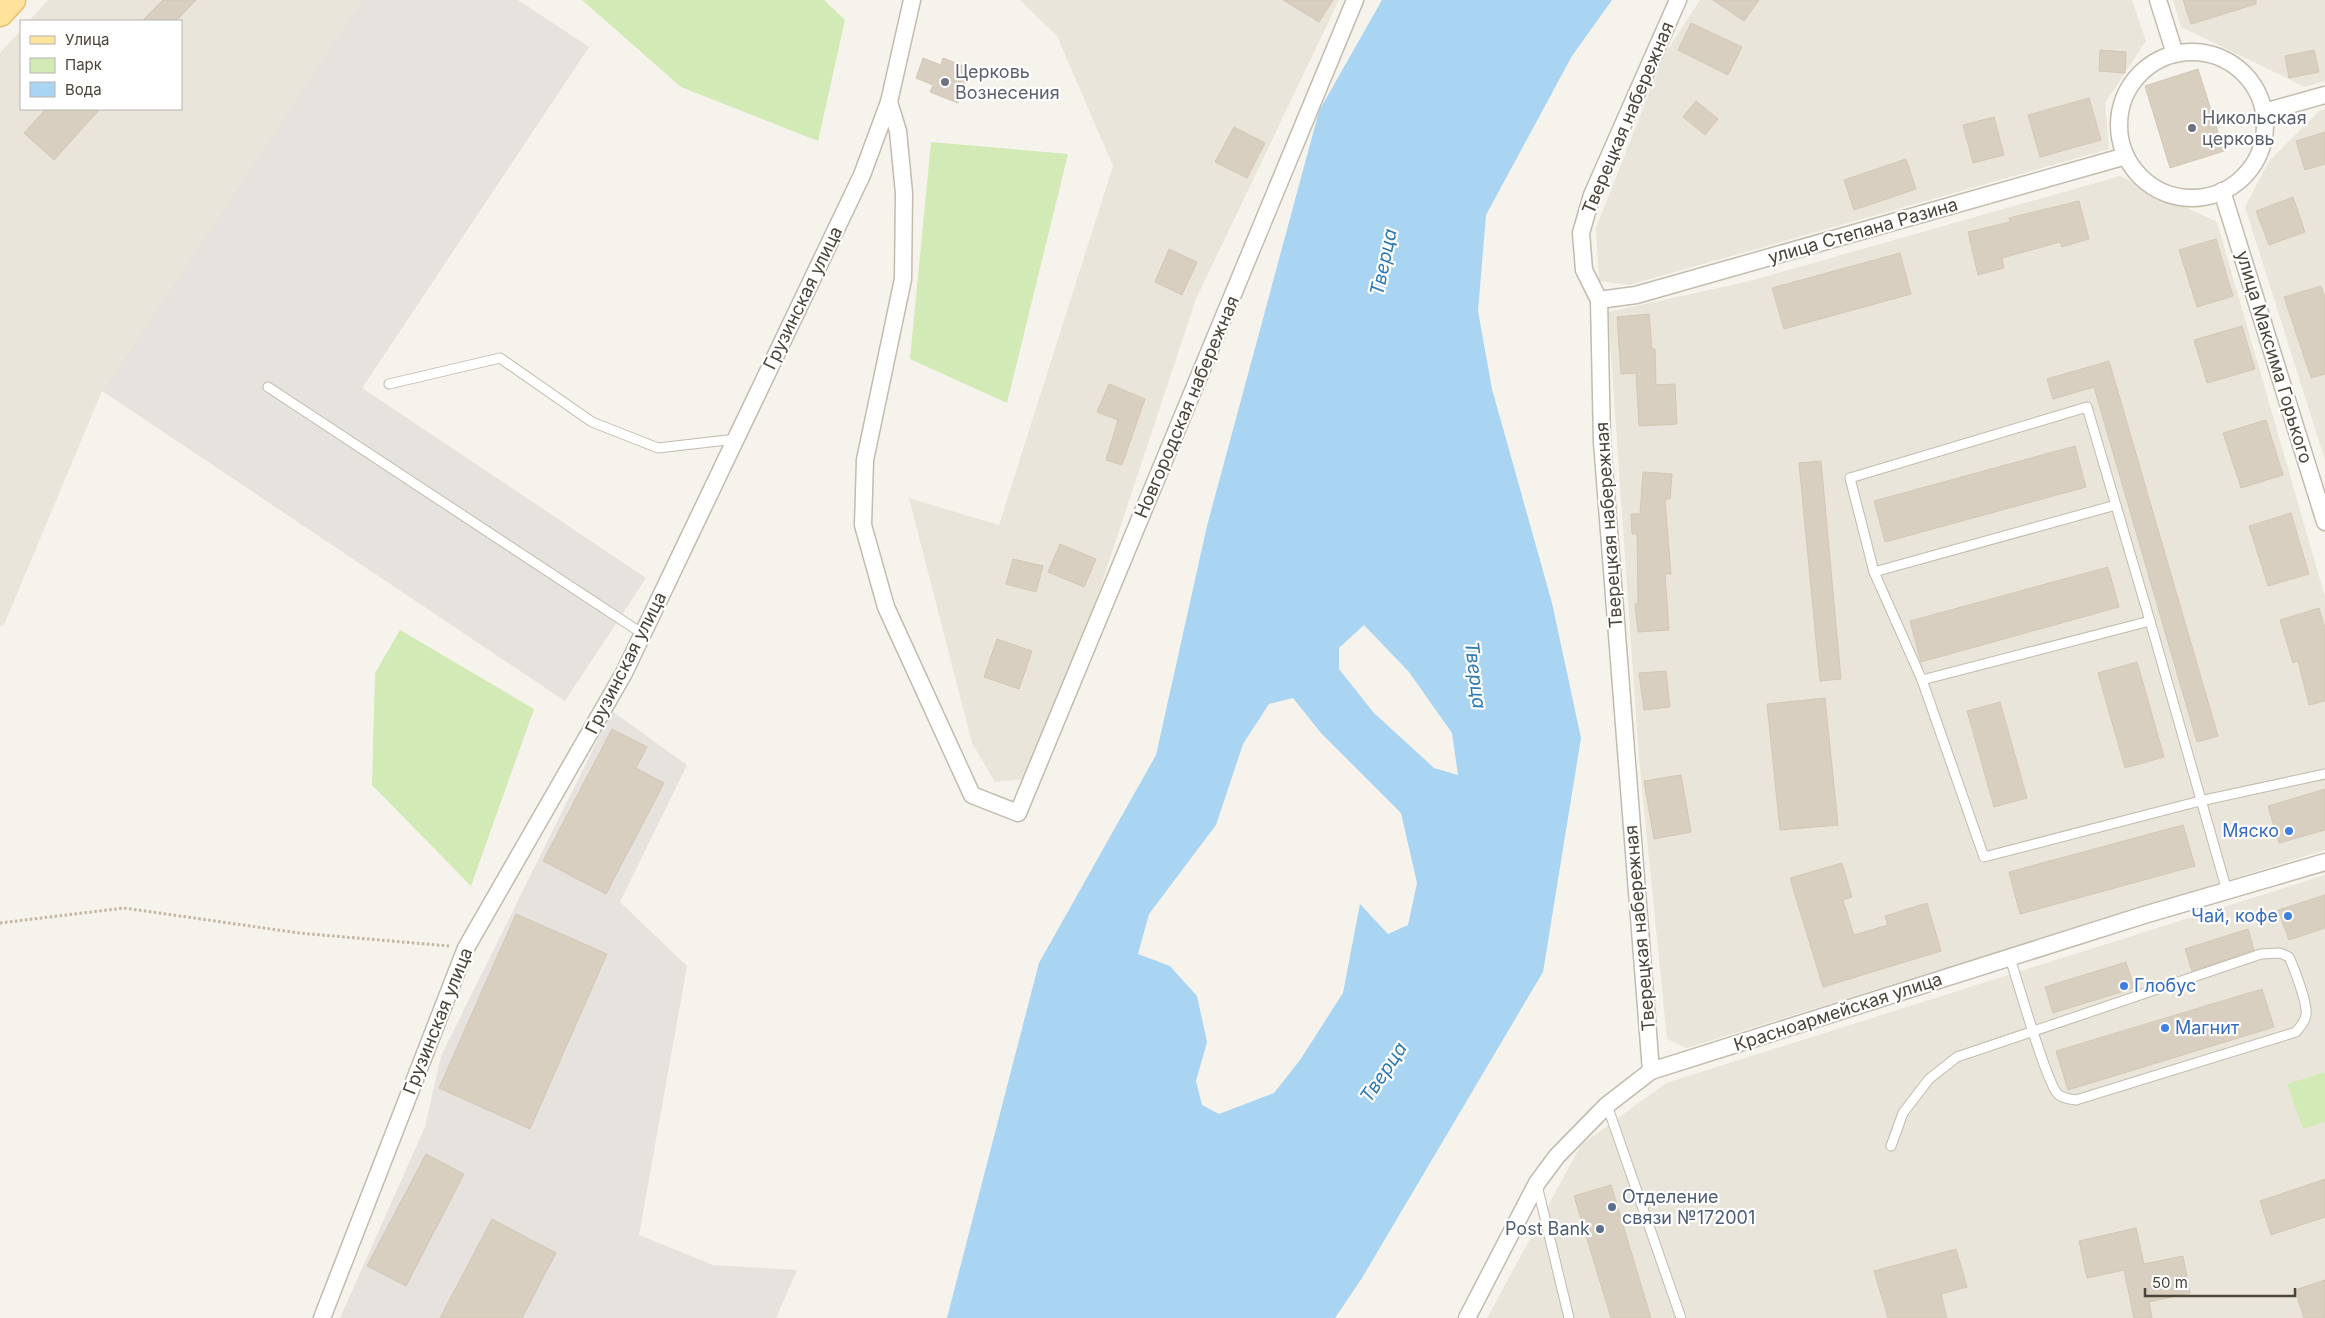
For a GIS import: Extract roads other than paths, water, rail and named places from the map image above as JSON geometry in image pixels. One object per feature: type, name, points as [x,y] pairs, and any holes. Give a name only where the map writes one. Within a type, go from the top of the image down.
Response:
[{"type":"main road","points":[[0,13],[12,0]]},
{"type":"street","name":"Новгородская набережная","points":[[889,102],[898,131],[904,193],[904,279],[865,460],[863,525],[886,607],[972,795],[1018,813],[1355,0]]},
{"type":"street","name":"Тверецкая набережная","points":[[1651,1071],[1602,442],[1598,300],[1584,270],[1581,233],[1592,195],[1678,0]]},
{"type":"street","points":[[2158,0],[2175,54]]},
{"type":"street","name":"Грузинская улица","points":[[322,1318],[466,948],[624,673],[862,175],[889,102],[909,1]]},
{"type":"street","points":[[2194,52],[2214,55],[2232,64],[2247,77],[2258,94],[2264,112],[2264,131],[2260,150],[2252,167],[2239,181],[2222,191],[2204,197],[2185,198],[2167,194],[2150,185],[2136,172],[2126,156],[2119,136],[2119,114],[2126,93],[2138,75],[2155,62],[2175,54],[2194,52]]},
{"type":"street","points":[[2264,112],[2325,95]]},
{"type":"street","name":"улица Степана Разина","points":[[1598,300],[1636,295],[2126,156]]},
{"type":"street","name":"улица Максима Горького","points":[[2222,191],[2325,522]]},
{"type":"street","name":"Красноармейская улица","points":[[1467,1318],[1537,1183],[1557,1156],[1607,1105],[1651,1071],[2010,958],[2325,862]]},
{"type":"lane","points":[[389,384],[500,358],[592,422],[658,448],[736,439]]},
{"type":"lane","points":[[268,387],[643,634]]},
{"type":"lane","points":[[2227,891],[2200,801],[2150,621],[2087,407],[1850,478],[1874,572],[1922,680],[1984,857],[2200,801],[2325,774]]},
{"type":"lane","points":[[1874,572],[2116,505]]},
{"type":"lane","points":[[1922,680],[2150,621]]},
{"type":"lane","points":[[1891,1146],[1903,1113],[1928,1079],[1957,1057],[2033,1030],[2261,954],[2280,953],[2290,957],[2307,1013],[2304,1022],[2296,1032],[2076,1100],[2065,1098],[2056,1094],[2046,1071],[2033,1030],[2010,958]]},
{"type":"lane","points":[[1607,1105],[1681,1318]]},
{"type":"lane","points":[[1537,1183],[1569,1318]]},
{"type":"water","name":"Тверца","points":[[1382,0],[1612,0],[1572,56],[1486,215],[1478,311],[1492,389],[1552,603],[1581,738],[1543,972],[1362,1278],[1335,1318],[947,1318],[1039,963],[1156,755],[1207,526],[1319,111]],"holes":[[[1364,625],[1409,672],[1452,733],[1458,775],[1434,768],[1374,713],[1339,669],[1339,648]],[[1293,698],[1321,733],[1401,813],[1417,883],[1408,925],[1388,934],[1360,904],[1343,993],[1300,1060],[1274,1093],[1219,1114],[1202,1105],[1196,1081],[1207,1042],[1197,996],[1170,966],[1138,954],[1149,914],[1216,825],[1243,744],[1269,704]]]},
{"type":"place","name":"Церковь Вознесения","points":[[945,82]]},
{"type":"place","name":"Никольская церковь","points":[[2192,128]]},
{"type":"place","name":"Мяско","points":[[2289,831]]},
{"type":"place","name":"Чай, кофе","points":[[2288,916]]},
{"type":"place","name":"Глобус","points":[[2124,986]]},
{"type":"place","name":"Магнит","points":[[2165,1028]]},
{"type":"place","name":"Отделение связи №172001","points":[[1612,1207]]},
{"type":"place","name":"Post Bank","points":[[1600,1229]]}]
